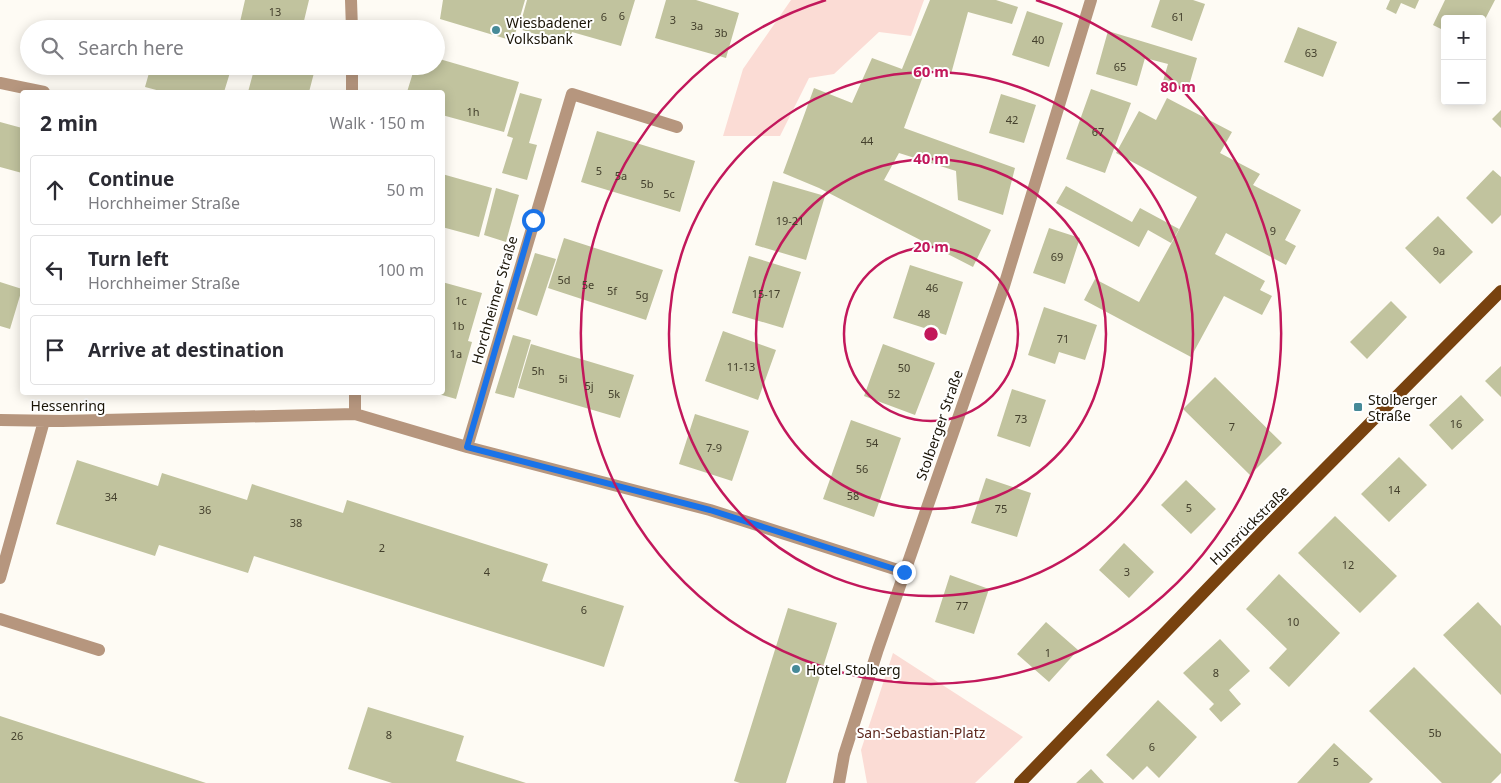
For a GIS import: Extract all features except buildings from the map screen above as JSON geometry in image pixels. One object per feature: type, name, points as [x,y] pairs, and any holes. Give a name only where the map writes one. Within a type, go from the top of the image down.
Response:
[{"type":"main road","name":"Hunsrückstraße","points":[[1020,783],[1263,531],[1501,291]]},
{"type":"street","points":[[351,0],[352,20]]},
{"type":"street","name":"Stolberger Straße","points":[[841,780],[844,755],[904,572],[1004,286],[1091,0]]},
{"type":"street","points":[[352,75],[352,90]]},
{"type":"street","points":[[0,83],[34,90]]},
{"type":"street","name":"Horchheimer Straße","points":[[467,447],[572,94],[677,127]]},
{"type":"street","points":[[355,395],[355,414],[467,447],[710,510],[904,572]]},
{"type":"street","name":"Hessenring","points":[[0,420],[44,421],[355,414]]},
{"type":"street","points":[[0,578],[44,421]]},
{"type":"street","points":[[0,618],[99,650]]},
{"type":"green space","points":[[791,0],[924,0],[911,36],[879,32],[834,74],[809,78],[780,136],[723,136],[743,69]]},
{"type":"green space","name":"San-Sebastian-Platz","points":[[893,653],[1023,737],[975,783],[867,783],[861,750]]},
{"type":"place","name":"Wiesbadener Volksbank","points":[[496,30]]},
{"type":"place","name":"Stolberger Straße","points":[[1358,407]]},
{"type":"place","name":"Hotel Stolberg","points":[[796,669]]},
{"type":"route","points":[[533,220],[467,447],[710,510],[904,572]]}]
